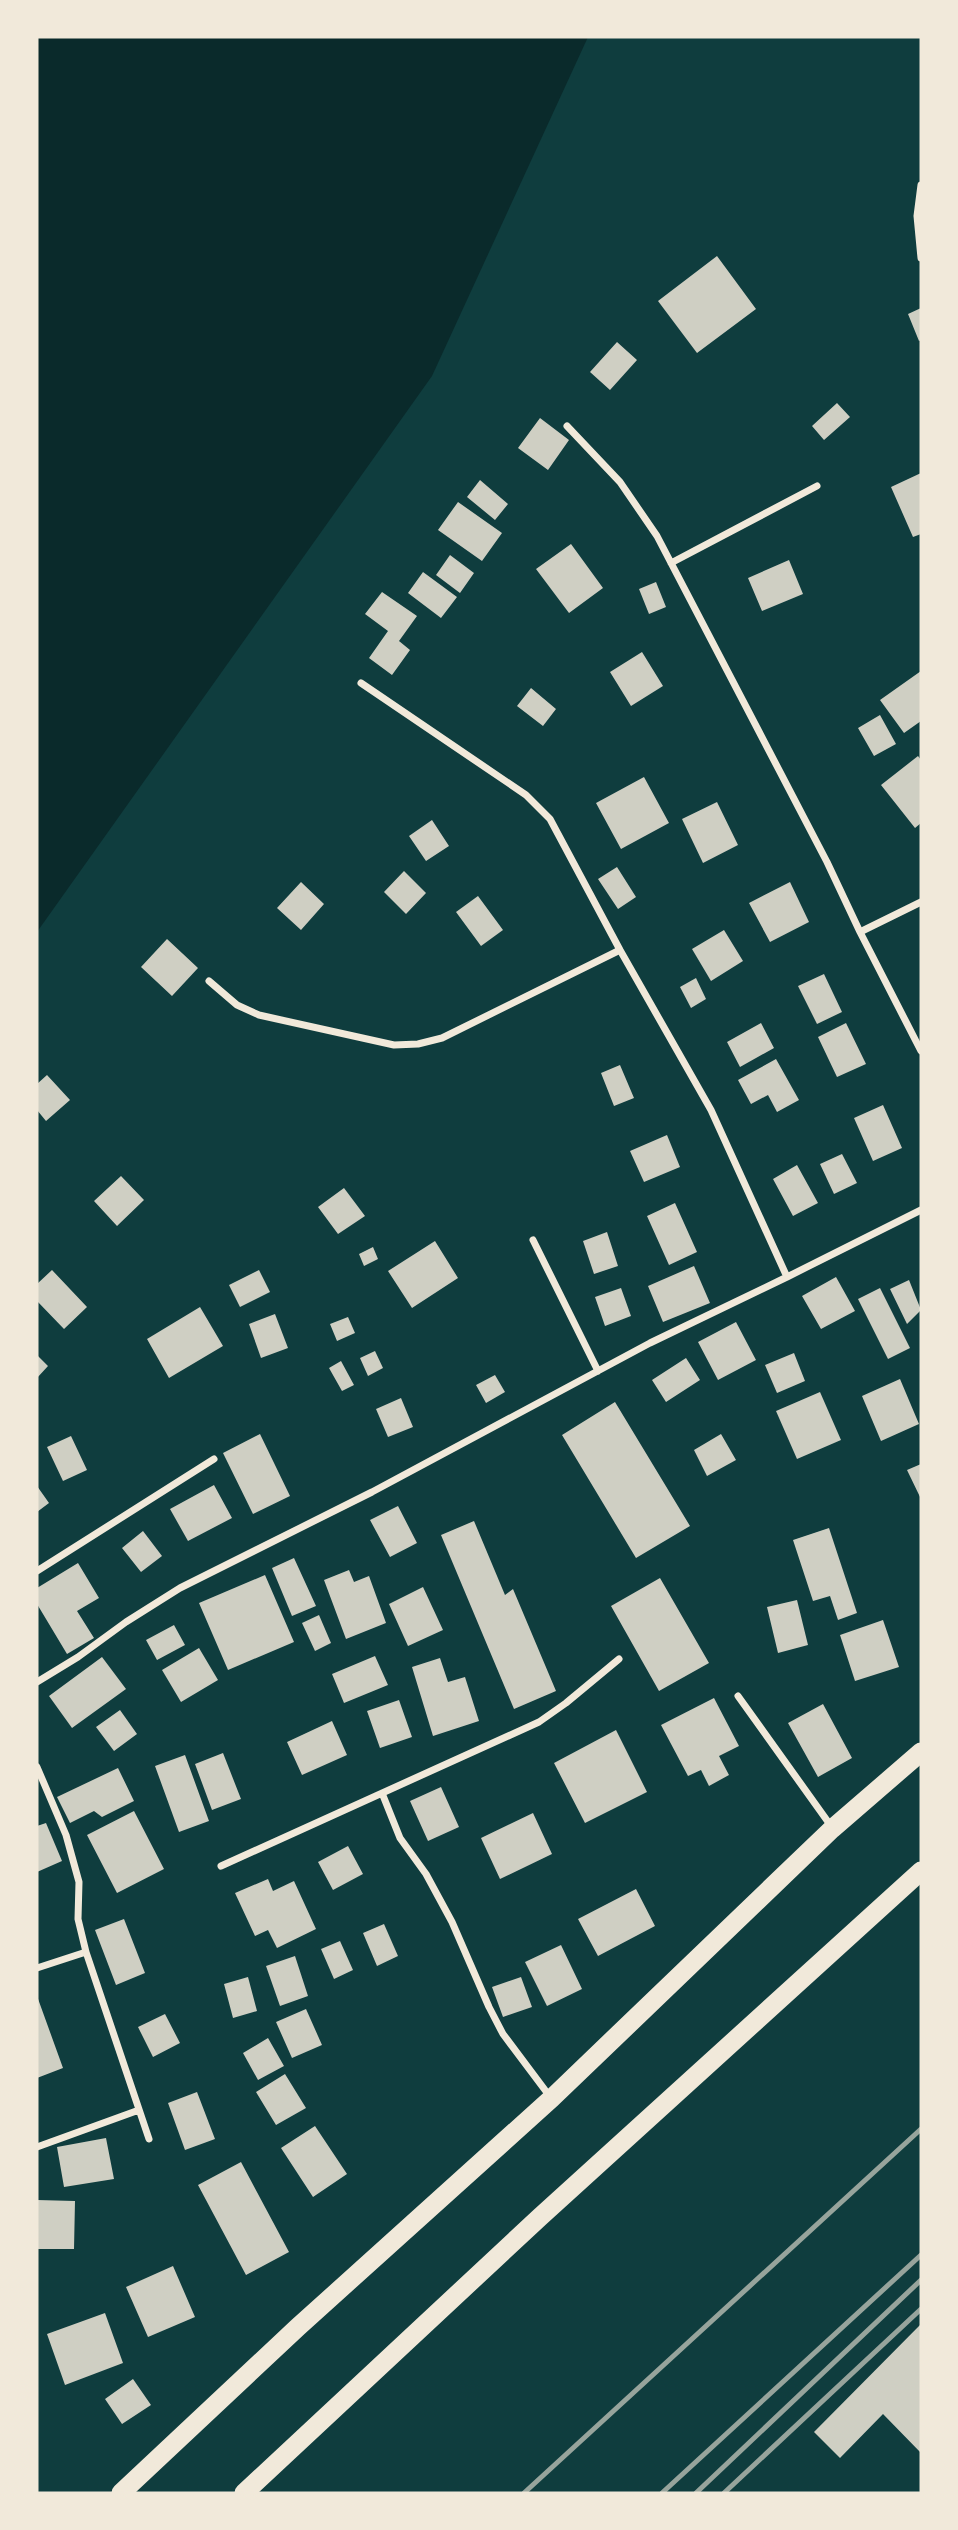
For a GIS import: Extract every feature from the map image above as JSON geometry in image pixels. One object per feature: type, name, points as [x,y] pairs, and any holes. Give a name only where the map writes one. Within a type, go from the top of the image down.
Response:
[{"type":"highway","points":[[121,2493],[298,2327],[552,2098],[832,1829],[921,1752]]},
{"type":"highway","points":[[244,2493],[540,2217],[921,1871]]},
{"type":"street","points":[[921,186],[917,216],[921,258]]},
{"type":"street","points":[[567,426],[620,482],[657,536],[827,862],[921,1051]]},
{"type":"street","points":[[671,563],[817,486]]},
{"type":"street","points":[[361,683],[542,808],[711,1110],[787,1277]]},
{"type":"street","points":[[860,932],[921,902]]},
{"type":"street","points":[[209,981],[237,1005],[259,1015],[394,1045],[418,1044],[442,1038],[620,950]]},
{"type":"street","points":[[37,1682],[180,1588],[372,1492],[598,1371],[921,1210]]},
{"type":"street","points":[[533,1241],[598,1371]]},
{"type":"street","points":[[37,1571],[214,1460]]},
{"type":"street","points":[[220,1866],[539,1722],[619,1659]]},
{"type":"street","points":[[738,1696],[832,1829]]},
{"type":"street","points":[[37,1767],[66,1835],[75,1864],[79,1882],[78,1919],[86,1952],[149,2138]]},
{"type":"street","points":[[382,1793],[400,1838],[425,1874],[452,1922],[503,2034],[552,2098]]},
{"type":"street","points":[[37,1968],[86,1952]]},
{"type":"street","points":[[37,2147],[139,2110]]},
{"type":"water","points":[[37,37],[588,37],[432,376],[37,932]]},
{"type":"building","points":[[717,256],[756,309],[697,353],[658,301]]},
{"type":"building","points":[[921,308],[921,340],[919,341],[908,314]]},
{"type":"building","points":[[617,342],[637,360],[610,390],[590,372]]},
{"type":"building","points":[[837,403],[850,417],[824,440],[812,426]]},
{"type":"building","points":[[540,418],[569,440],[548,470],[518,448]]},
{"type":"building","points":[[921,473],[921,534],[913,537],[891,487]]},
{"type":"building","points":[[480,480],[508,504],[495,520],[467,497]]},
{"type":"building","points":[[458,502],[502,533],[482,561],[438,530]]},
{"type":"building","points":[[571,544],[603,588],[569,613],[536,569]]},
{"type":"building","points":[[450,555],[474,573],[460,593],[436,575]]},
{"type":"building","points":[[789,560],[803,594],[762,611],[748,578]]},
{"type":"building","points":[[423,572],[457,597],[441,618],[408,593]]},
{"type":"building","points":[[656,582],[666,607],[649,614],[639,589]]},
{"type":"building","points":[[382,592],[417,616],[399,641],[410,650],[392,675],[369,658],[388,631],[365,614]]},
{"type":"building","points":[[642,652],[663,686],[631,706],[610,672]]},
{"type":"building","points":[[921,671],[921,721],[904,733],[880,700]]},
{"type":"building","points":[[531,688],[556,709],[543,726],[517,706]]},
{"type":"building","points":[[880,715],[896,744],[874,756],[858,728]]},
{"type":"building","points":[[918,756],[921,760],[921,823],[915,828],[881,785]]},
{"type":"building","points":[[644,777],[669,823],[621,849],[596,803]]},
{"type":"building","points":[[717,802],[738,845],[703,863],[682,819]]},
{"type":"building","points":[[432,820],[449,846],[426,861],[409,836]]},
{"type":"building","points":[[617,867],[636,897],[618,909],[598,879]]},
{"type":"building","points":[[404,871],[426,893],[406,914],[384,892]]},
{"type":"building","points":[[301,882],[324,904],[301,930],[277,908]]},
{"type":"building","points":[[790,882],[809,922],[770,942],[749,903]]},
{"type":"building","points":[[478,896],[503,930],[481,946],[456,912]]},
{"type":"building","points":[[724,930],[743,961],[711,981],[692,949]]},
{"type":"building","points":[[167,939],[198,968],[172,996],[141,967]]},
{"type":"building","points":[[824,974],[842,1012],[817,1024],[798,986]]},
{"type":"building","points":[[696,978],[706,999],[691,1008],[680,987]]},
{"type":"building","points":[[761,1023],[774,1048],[740,1067],[727,1042]]},
{"type":"building","points":[[846,1023],[866,1064],[837,1077],[818,1037]]},
{"type":"building","points":[[776,1059],[799,1100],[777,1112],[768,1095],[751,1104],[738,1080]]},
{"type":"building","points":[[620,1065],[634,1098],[614,1106],[601,1073]]},
{"type":"building","points":[[47,1075],[70,1100],[46,1121],[37,1110],[37,1084]]},
{"type":"building","points":[[883,1105],[902,1148],[873,1161],[854,1118]]},
{"type":"building","points":[[667,1135],[680,1167],[644,1182],[630,1151]]},
{"type":"building","points":[[842,1154],[857,1183],[834,1194],[820,1164]]},
{"type":"building","points":[[797,1165],[818,1203],[793,1216],[773,1179]]},
{"type":"building","points":[[121,1176],[144,1200],[117,1226],[94,1201]]},
{"type":"building","points":[[344,1188],[365,1216],[338,1234],[318,1207]]},
{"type":"building","points":[[675,1203],[697,1252],[669,1265],[647,1216]]},
{"type":"building","points":[[607,1232],[618,1266],[594,1274],[583,1241]]},
{"type":"building","points":[[435,1241],[458,1278],[412,1308],[388,1271]]},
{"type":"building","points":[[373,1247],[378,1259],[364,1266],[359,1254]]},
{"type":"building","points":[[694,1266],[710,1303],[663,1322],[648,1286]]},
{"type":"building","points":[[52,1270],[87,1307],[64,1329],[37,1301],[37,1284]]},
{"type":"building","points":[[259,1270],[270,1292],[240,1307],[229,1285]]},
{"type":"building","points":[[836,1277],[855,1311],[821,1329],[802,1296]]},
{"type":"building","points":[[909,1280],[921,1310],[907,1324],[890,1289]]},
{"type":"building","points":[[621,1288],[631,1316],[605,1326],[595,1297]]},
{"type":"building","points":[[880,1288],[910,1348],[888,1359],[858,1299]]},
{"type":"building","points":[[200,1307],[223,1346],[169,1378],[147,1339]]},
{"type":"building","points":[[275,1314],[288,1348],[261,1358],[249,1324]]},
{"type":"building","points":[[348,1317],[355,1333],[337,1341],[330,1324]]},
{"type":"building","points":[[736,1322],[756,1360],[718,1380],[698,1342]]},
{"type":"building","points":[[375,1351],[383,1368],[368,1376],[360,1358]]},
{"type":"building","points":[[794,1353],[805,1381],[777,1393],[765,1365]]},
{"type":"building","points":[[37,1355],[48,1366],[37,1378]]},
{"type":"building","points":[[686,1358],[700,1380],[666,1402],[652,1380]]},
{"type":"building","points":[[341,1361],[354,1385],[342,1391],[329,1368]]},
{"type":"building","points":[[495,1375],[505,1392],[486,1403],[476,1385]]},
{"type":"building","points":[[900,1379],[919,1424],[881,1441],[862,1396]]},
{"type":"building","points":[[820,1392],[841,1440],[797,1459],[776,1411]]},
{"type":"building","points":[[401,1398],[413,1427],[388,1437],[376,1409]]},
{"type":"building","points":[[615,1402],[690,1526],[636,1558],[562,1435]]},
{"type":"building","points":[[260,1434],[290,1496],[253,1514],[223,1453]]},
{"type":"building","points":[[721,1434],[736,1460],[707,1476],[694,1450]]},
{"type":"building","points":[[71,1436],[87,1470],[63,1481],[47,1447]]},
{"type":"building","points":[[921,1464],[921,1499],[907,1470]]},
{"type":"building","points":[[214,1485],[232,1518],[188,1541],[170,1509]]},
{"type":"building","points":[[37,1486],[49,1503],[37,1512]]},
{"type":"building","points":[[398,1506],[417,1543],[390,1557],[370,1520]]},
{"type":"building","points":[[474,1521],[505,1595],[513,1589],[556,1691],[514,1709],[441,1535]]},
{"type":"building","points":[[829,1528],[857,1613],[838,1620],[830,1596],[813,1601],[793,1540]]},
{"type":"building","points":[[143,1531],[162,1556],[141,1572],[122,1548]]},
{"type":"building","points":[[294,1558],[316,1606],[292,1616],[272,1568]]},
{"type":"building","points":[[78,1563],[99,1598],[77,1611],[94,1638],[67,1654],[37,1604],[37,1588]]},
{"type":"building","points":[[349,1570],[354,1582],[369,1576],[386,1623],[346,1639],[324,1580]]},
{"type":"building","points":[[265,1575],[294,1642],[228,1670],[199,1603]]},
{"type":"building","points":[[660,1578],[709,1663],[659,1691],[611,1606]]},
{"type":"building","points":[[423,1587],[443,1630],[408,1646],[389,1604]]},
{"type":"building","points":[[797,1600],[808,1645],[778,1653],[767,1607]]},
{"type":"building","points":[[319,1615],[331,1643],[315,1651],[302,1623]]},
{"type":"building","points":[[883,1620],[899,1667],[855,1681],[840,1635]]},
{"type":"building","points":[[174,1625],[185,1645],[157,1660],[146,1640]]},
{"type":"building","points":[[199,1648],[218,1680],[181,1702],[162,1670]]},
{"type":"building","points":[[375,1656],[388,1685],[344,1703],[332,1674]]},
{"type":"building","points":[[102,1657],[126,1689],[72,1728],[49,1696]]},
{"type":"building","points":[[440,1658],[448,1682],[465,1677],[479,1721],[433,1736],[412,1667]]},
{"type":"building","points":[[714,1698],[739,1746],[719,1756],[729,1775],[709,1786],[701,1770],[688,1776],[661,1725]]},
{"type":"building","points":[[399,1700],[412,1737],[380,1748],[367,1711]]},
{"type":"building","points":[[823,1704],[852,1758],[818,1777],[788,1723]]},
{"type":"building","points":[[120,1710],[137,1734],[114,1751],[96,1727]]},
{"type":"building","points":[[332,1721],[347,1755],[302,1775],[287,1742]]},
{"type":"building","points":[[616,1730],[647,1792],[585,1823],[554,1763]]},
{"type":"building","points":[[223,1753],[241,1799],[212,1810],[195,1764]]},
{"type":"building","points":[[185,1755],[209,1821],[179,1832],[155,1766]]},
{"type":"building","points":[[118,1768],[134,1801],[102,1817],[94,1811],[70,1823],[57,1797]]},
{"type":"building","points":[[441,1787],[459,1827],[428,1841],[410,1801]]},
{"type":"building","points":[[134,1811],[164,1869],[117,1893],[87,1835]]},
{"type":"building","points":[[533,1813],[552,1854],[500,1879],[481,1838]]},
{"type":"building","points":[[46,1823],[62,1861],[37,1872],[37,1826]]},
{"type":"building","points":[[348,1846],[363,1874],[333,1890],[318,1862]]},
{"type":"building","points":[[268,1879],[273,1891],[294,1881],[316,1929],[277,1948],[268,1930],[255,1936],[235,1893]]},
{"type":"building","points":[[636,1889],[655,1926],[598,1956],[578,1919]]},
{"type":"building","points":[[124,1919],[145,1973],[116,1985],[95,1930]]},
{"type":"building","points":[[384,1924],[398,1956],[377,1966],[363,1933]]},
{"type":"building","points":[[340,1941],[353,1970],[334,1979],[321,1949]]},
{"type":"building","points":[[561,1945],[582,1989],[547,2006],[525,1962]]},
{"type":"building","points":[[295,1956],[308,1996],[280,2006],[266,1966]]},
{"type":"building","points":[[248,1977],[257,2011],[233,2018],[224,1984]]},
{"type":"building","points":[[521,1977],[532,2007],[503,2017],[492,1987]]},
{"type":"building","points":[[37,1996],[63,2068],[37,2078]]},
{"type":"building","points":[[306,2009],[322,2045],[292,2058],[276,2022]]},
{"type":"building","points":[[165,2014],[180,2043],[153,2057],[138,2027]]},
{"type":"building","points":[[268,2038],[284,2066],[258,2080],[243,2053]]},
{"type":"building","points":[[285,2074],[306,2108],[276,2125],[256,2092]]},
{"type":"building","points":[[197,2092],[215,2139],[185,2150],[168,2103]]},
{"type":"building","points":[[315,2126],[347,2174],[313,2197],[281,2148]]},
{"type":"building","points":[[106,2138],[114,2179],[64,2187],[57,2147]]},
{"type":"building","points":[[241,2162],[289,2252],[246,2275],[198,2185]]},
{"type":"building","points":[[37,2200],[75,2201],[74,2249],[37,2249]]},
{"type":"building","points":[[173,2266],[195,2317],[148,2337],[126,2287]]},
{"type":"building","points":[[105,2313],[123,2363],[65,2385],[47,2334]]},
{"type":"building","points":[[921,2324],[921,2453],[883,2414],[840,2458],[814,2432]]},
{"type":"building","points":[[133,2379],[151,2405],[122,2424],[105,2399]]},
{"type":"railway","points":[[524,2493],[921,2129]]},
{"type":"railway","points":[[662,2493],[921,2255]]},
{"type":"railway","points":[[696,2493],[921,2280]]},
{"type":"railway","points":[[724,2493],[921,2309]]}]
